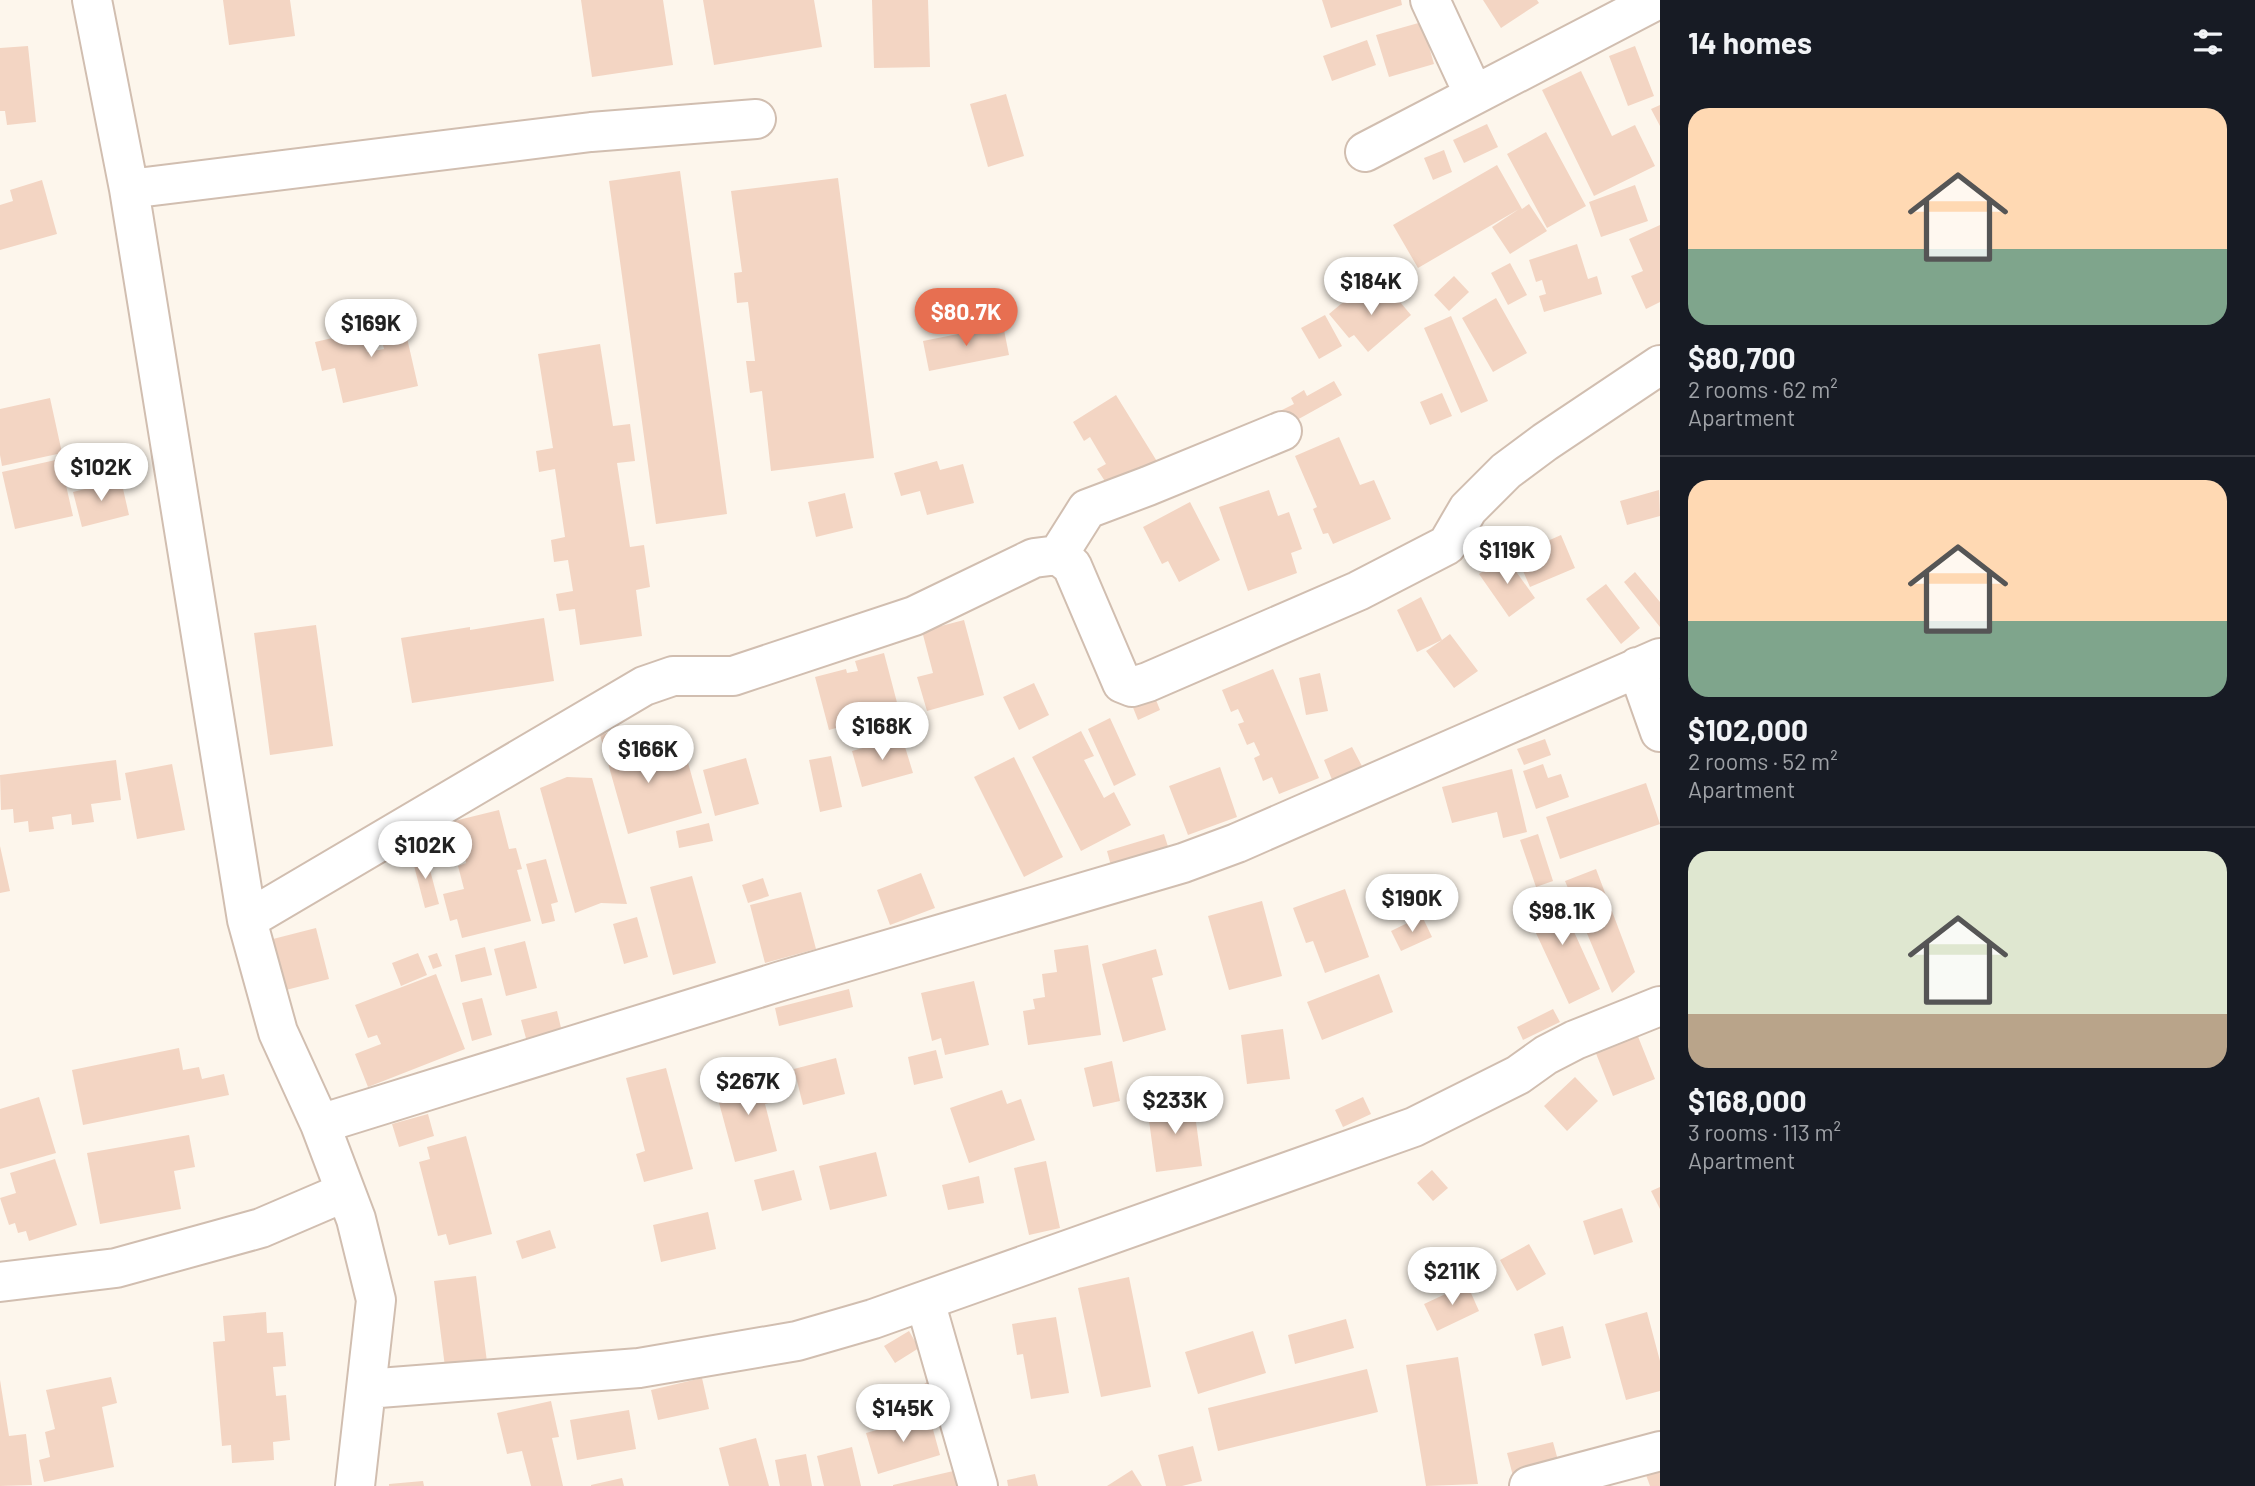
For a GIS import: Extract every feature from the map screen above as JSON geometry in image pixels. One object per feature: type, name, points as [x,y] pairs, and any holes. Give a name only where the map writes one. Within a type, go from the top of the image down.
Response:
[{"type":"street","points":[[92,0],[129,188],[247,920],[278,1032],[320,1124],[356,1219],[376,1300],[355,1486]]},
{"type":"street","points":[[1430,0],[1474,95]]},
{"type":"street","points":[[1365,152],[1474,95],[1616,9],[1657,0]]},
{"type":"street","points":[[129,188],[591,132],[755,119]]},
{"type":"street","points":[[247,920],[644,686],[673,676],[733,676],[914,616],[1034,558],[1058,555],[1072,566],[1122,682],[1132,687],[1140,685],[1358,591],[1447,545],[1468,509],[1506,471],[1660,365]]},
{"type":"street","points":[[1058,555],[1087,509],[1282,432]]},
{"type":"street","points":[[320,1124],[781,981],[1183,863],[1237,843],[1648,663],[1660,732]]},
{"type":"street","points":[[366,1390],[639,1368],[797,1341],[873,1320],[1414,1127],[1518,1074],[1575,1040],[1660,1006]]},
{"type":"street","points":[[0,1282],[116,1268],[261,1228],[345,1192]]},
{"type":"street","points":[[925,1301],[978,1486]]},
{"type":"street","points":[[1528,1486],[1660,1451]]},
{"type":"building","points":[[223,0],[290,0],[295,36],[229,45]]},
{"type":"building","points":[[581,0],[663,0],[673,65],[592,77]]},
{"type":"building","points":[[703,0],[814,0],[822,47],[714,65]]},
{"type":"building","points":[[872,0],[928,0],[930,67],[874,68]]},
{"type":"building","points":[[1322,0],[1401,0],[1402,5],[1331,28]]},
{"type":"building","points":[[1483,0],[1537,0],[1539,3],[1501,28]]},
{"type":"building","points":[[1422,22],[1434,64],[1389,77],[1376,35]]},
{"type":"building","points":[[1367,40],[1376,65],[1332,81],[1323,56]]},
{"type":"building","points":[[28,46],[36,122],[7,125],[5,111],[0,111],[0,48]]},
{"type":"building","points":[[1635,46],[1654,96],[1628,106],[1609,56]]},
{"type":"building","points":[[1581,71],[1612,136],[1635,125],[1655,166],[1594,196],[1542,90]]},
{"type":"building","points":[[1006,94],[1024,156],[988,167],[970,104]]},
{"type":"building","points":[[1660,105],[1660,126],[1651,109]]},
{"type":"building","points":[[1487,124],[1498,147],[1464,163],[1453,140]]},
{"type":"building","points":[[1546,132],[1586,206],[1547,228],[1507,154]]},
{"type":"building","points":[[1444,150],[1452,172],[1433,180],[1424,158]]},
{"type":"building","points":[[1497,165],[1522,209],[1529,204],[1547,231],[1510,254],[1492,227],[1519,209],[1418,268],[1393,225]]},
{"type":"building","points":[[680,171],[727,514],[656,524],[609,181]]},
{"type":"building","points":[[838,178],[874,458],[771,471],[762,391],[750,393],[746,361],[755,361],[748,302],[737,303],[734,273],[742,272],[731,191]]},
{"type":"building","points":[[42,180],[57,234],[0,250],[0,205],[13,201],[10,190]]},
{"type":"building","points":[[1635,185],[1648,221],[1601,237],[1589,202]]},
{"type":"building","points":[[1660,225],[1660,302],[1646,309],[1631,276],[1643,271],[1629,239]]},
{"type":"building","points":[[1577,244],[1588,279],[1597,276],[1602,294],[1544,312],[1539,296],[1546,294],[1542,280],[1536,282],[1529,260]]},
{"type":"building","points":[[1510,263],[1527,295],[1508,305],[1491,273]]},
{"type":"building","points":[[1454,276],[1469,292],[1449,311],[1434,295]]},
{"type":"building","points":[[1384,283],[1411,315],[1368,352],[1354,335],[1349,338],[1329,314],[1354,293],[1360,302]]},
{"type":"building","points":[[1496,298],[1527,353],[1493,372],[1462,318]]},
{"type":"building","points":[[399,303],[418,386],[343,403],[335,368],[322,371],[315,342],[363,331],[367,352],[384,349],[374,308]]},
{"type":"building","points":[[1325,315],[1342,346],[1319,359],[1301,328]]},
{"type":"building","points":[[1451,316],[1488,401],[1461,413],[1424,328]]},
{"type":"building","points":[[1003,325],[1009,355],[929,371],[923,341]]},
{"type":"building","points":[[600,344],[613,426],[630,424],[635,461],[617,463],[630,547],[644,545],[650,587],[636,590],[642,636],[580,645],[575,609],[559,611],[556,594],[573,591],[568,560],[554,562],[551,540],[565,537],[555,469],[539,472],[536,451],[553,448],[538,354]]},
{"type":"building","points":[[1334,381],[1342,395],[1286,426],[1278,412],[1294,404],[1291,398],[1304,390],[1307,396]]},
{"type":"building","points":[[1442,393],[1452,416],[1430,425],[1420,402]]},
{"type":"building","points":[[1116,395],[1158,463],[1112,492],[1097,469],[1106,464],[1090,437],[1084,441],[1073,422]]},
{"type":"building","points":[[50,398],[62,453],[2,466],[0,409]]},
{"type":"building","points":[[1339,437],[1360,485],[1374,480],[1391,519],[1333,544],[1328,533],[1323,534],[1313,509],[1317,507],[1295,456]]},
{"type":"building","points":[[60,459],[73,516],[15,529],[2,472]]},
{"type":"building","points":[[937,461],[940,470],[963,464],[974,503],[927,515],[920,491],[901,496],[894,473]]},
{"type":"building","points":[[121,480],[129,515],[82,527],[73,492]]},
{"type":"building","points":[[1269,490],[1278,516],[1289,512],[1302,549],[1291,553],[1297,573],[1248,591],[1219,507]]},
{"type":"building","points":[[1659,490],[1660,516],[1627,525],[1620,501]]},
{"type":"building","points":[[845,493],[853,528],[816,537],[808,502]]},
{"type":"building","points":[[1190,502],[1220,560],[1179,582],[1168,561],[1162,564],[1143,527]]},
{"type":"building","points":[[1561,535],[1575,568],[1530,587],[1516,555]]},
{"type":"building","points":[[1505,556],[1535,598],[1509,617],[1479,574]]},
{"type":"building","points":[[1635,572],[1660,602],[1660,627],[1624,582]]},
{"type":"building","points":[[1606,584],[1640,628],[1621,644],[1586,599]]},
{"type":"building","points":[[1421,597],[1442,640],[1417,652],[1397,610]]},
{"type":"building","points":[[544,618],[554,681],[412,703],[401,638]]},
{"type":"building","points":[[964,620],[984,695],[927,711],[917,677],[933,673],[922,631]]},
{"type":"building","points":[[316,625],[333,746],[270,755],[254,633]]},
{"type":"building","points":[[1450,634],[1478,671],[1454,688],[1426,651]]},
{"type":"building","points":[[884,653],[900,714],[871,721],[871,718],[829,730],[815,677],[846,669],[847,673],[858,671],[855,661]]},
{"type":"building","points":[[1273,669],[1319,778],[1279,794],[1272,777],[1263,781],[1254,758],[1260,755],[1254,742],[1247,745],[1238,724],[1244,722],[1238,709],[1231,712],[1222,690]]},
{"type":"building","points":[[1320,673],[1328,711],[1306,715],[1299,678]]},
{"type":"building","points":[[1034,683],[1049,715],[1019,730],[1003,697]]},
{"type":"building","points":[[1154,695],[1160,710],[1138,720],[1132,705]]},
{"type":"building","points":[[1110,718],[1136,775],[1114,786],[1088,729]]},
{"type":"building","points":[[632,726],[645,771],[687,759],[702,813],[628,834],[600,735]]},
{"type":"building","points":[[1081,731],[1094,756],[1084,760],[1104,798],[1114,792],[1131,825],[1081,851],[1032,757]]},
{"type":"building","points":[[902,737],[913,773],[862,787],[852,751]]},
{"type":"building","points":[[1545,739],[1551,755],[1524,765],[1517,749]]},
{"type":"building","points":[[1352,747],[1363,768],[1333,782],[1324,760]]},
{"type":"building","points":[[831,756],[842,807],[820,812],[809,760]]},
{"type":"building","points":[[1014,757],[1063,857],[1024,877],[974,777]]},
{"type":"building","points":[[746,758],[759,804],[715,816],[703,770]]},
{"type":"building","points":[[116,760],[121,800],[91,804],[94,822],[72,825],[71,814],[52,817],[54,829],[29,832],[28,821],[14,823],[13,809],[1,810],[0,775]]},
{"type":"building","points":[[172,764],[185,830],[137,839],[125,773]]},
{"type":"building","points":[[1543,764],[1548,778],[1561,774],[1569,797],[1536,809],[1523,771]]},
{"type":"building","points":[[1220,767],[1237,817],[1188,835],[1169,786]]},
{"type":"building","points":[[1512,769],[1527,832],[1503,838],[1497,812],[1452,823],[1442,787]]},
{"type":"building","points":[[567,777],[592,778],[627,904],[601,903],[575,913],[540,788]]},
{"type":"building","points":[[1646,783],[1660,824],[1560,859],[1546,817]]},
{"type":"building","points":[[499,810],[509,849],[516,848],[522,869],[517,870],[531,921],[462,938],[457,919],[450,921],[443,894],[464,889],[458,866],[466,863],[463,849],[453,852],[446,823]]},
{"type":"building","points":[[709,823],[713,841],[679,848],[676,831]]},
{"type":"building","points":[[1164,834],[1171,856],[1113,873],[1107,851]]},
{"type":"building","points":[[1538,834],[1553,881],[1536,887],[1520,840]]},
{"type":"building","points":[[0,846],[10,891],[0,893]]},
{"type":"building","points":[[426,855],[439,904],[425,908],[412,858]]},
{"type":"building","points":[[546,859],[558,902],[551,904],[555,921],[542,924],[526,864]]},
{"type":"building","points":[[1596,869],[1635,972],[1612,993],[1565,881]]},
{"type":"building","points":[[921,873],[935,908],[890,925],[877,890]]},
{"type":"building","points":[[692,876],[716,963],[673,975],[650,887]]},
{"type":"building","points":[[763,878],[769,896],[748,903],[742,885]]},
{"type":"building","points":[[1345,889],[1369,957],[1325,973],[1313,941],[1306,943],[1293,908]]},
{"type":"building","points":[[1555,890],[1600,989],[1569,1004],[1523,905]]},
{"type":"building","points":[[801,892],[816,949],[765,963],[750,905]]},
{"type":"building","points":[[1262,901],[1282,976],[1229,990],[1208,916]]},
{"type":"building","points":[[1422,916],[1432,937],[1401,951],[1391,931]]},
{"type":"building","points":[[637,917],[648,957],[624,964],[613,924]]},
{"type":"building","points":[[316,928],[329,979],[286,990],[273,939]]},
{"type":"building","points":[[525,941],[537,988],[506,996],[494,949]]},
{"type":"building","points":[[1088,945],[1101,1035],[1028,1045],[1023,1011],[1035,1009],[1033,999],[1045,997],[1042,974],[1057,972],[1054,950]]},
{"type":"building","points":[[485,947],[492,975],[461,982],[455,955]]},
{"type":"building","points":[[1156,949],[1163,975],[1152,978],[1166,1030],[1123,1042],[1102,964]]},
{"type":"building","points":[[418,953],[427,975],[401,986],[392,963]]},
{"type":"building","points":[[437,953],[442,966],[433,969],[428,956]]},
{"type":"building","points":[[436,974],[465,1049],[368,1087],[355,1054],[381,1044],[377,1035],[368,1038],[355,1005]]},
{"type":"building","points":[[1379,974],[1393,1012],[1322,1040],[1307,1002]]},
{"type":"building","points":[[974,981],[989,1045],[945,1055],[941,1038],[932,1041],[921,993]]},
{"type":"building","points":[[849,989],[853,1007],[779,1026],[775,1008]]},
{"type":"building","points":[[482,998],[492,1035],[472,1041],[462,1003]]},
{"type":"building","points":[[1553,1009],[1560,1022],[1523,1040],[1517,1027]]},
{"type":"building","points":[[557,1011],[562,1032],[527,1042],[521,1020]]},
{"type":"building","points":[[1283,1029],[1290,1079],[1247,1084],[1241,1035]]},
{"type":"building","points":[[1637,1034],[1655,1079],[1613,1096],[1595,1051]]},
{"type":"building","points":[[179,1048],[183,1070],[199,1067],[202,1079],[224,1074],[229,1095],[83,1125],[72,1070]]},
{"type":"building","points":[[936,1050],[943,1078],[914,1085],[908,1057]]},
{"type":"building","points":[[836,1058],[845,1094],[803,1105],[794,1069]]},
{"type":"building","points":[[1112,1061],[1120,1101],[1093,1107],[1084,1068]]},
{"type":"building","points":[[666,1068],[693,1169],[644,1182],[636,1154],[645,1151],[626,1078]]},
{"type":"building","points":[[757,1077],[758,1080],[770,1077],[776,1101],[765,1104],[777,1151],[735,1162],[715,1088]]},
{"type":"building","points":[[1575,1077],[1598,1101],[1567,1131],[1544,1106]]},
{"type":"building","points":[[1002,1090],[1007,1104],[1021,1099],[1035,1140],[969,1163],[950,1108]]},
{"type":"building","points":[[39,1097],[56,1153],[0,1169],[0,1109]]},
{"type":"building","points":[[1363,1097],[1371,1114],[1343,1127],[1335,1110]]},
{"type":"building","points":[[1193,1100],[1202,1166],[1156,1172],[1147,1106]]},
{"type":"building","points":[[428,1114],[434,1136],[399,1147],[392,1124]]},
{"type":"building","points":[[189,1135],[195,1167],[174,1171],[181,1209],[100,1224],[87,1153]]},
{"type":"building","points":[[466,1136],[492,1234],[449,1245],[446,1234],[438,1236],[419,1162],[430,1159],[427,1147]]},
{"type":"building","points":[[876,1152],[887,1196],[830,1210],[819,1166]]},
{"type":"building","points":[[55,1159],[77,1225],[29,1241],[26,1231],[18,1233],[15,1223],[9,1225],[0,1198],[16,1193],[10,1173]]},
{"type":"building","points":[[1046,1161],[1060,1228],[1029,1235],[1014,1168]]},
{"type":"building","points":[[794,1170],[802,1200],[762,1211],[754,1180]]},
{"type":"building","points":[[1432,1170],[1448,1188],[1433,1201],[1417,1183]]},
{"type":"building","points":[[979,1176],[984,1203],[948,1210],[942,1185]]},
{"type":"building","points":[[1660,1187],[1660,1209],[1651,1191]]},
{"type":"building","points":[[1622,1208],[1633,1242],[1594,1255],[1583,1221]]},
{"type":"building","points":[[708,1212],[716,1249],[661,1262],[653,1225]]},
{"type":"building","points":[[550,1230],[556,1248],[522,1259],[516,1241]]},
{"type":"building","points":[[1529,1244],[1546,1274],[1517,1291],[1500,1260]]},
{"type":"building","points":[[1460,1248],[1463,1255],[1436,1268],[1432,1262]]},
{"type":"building","points":[[476,1276],[487,1362],[445,1367],[434,1281]]},
{"type":"building","points":[[1129,1277],[1151,1387],[1101,1397],[1078,1288]]},
{"type":"building","points":[[1467,1284],[1479,1311],[1437,1331],[1424,1304]]},
{"type":"building","points":[[266,1312],[267,1333],[283,1332],[286,1366],[273,1367],[276,1396],[286,1395],[290,1440],[273,1442],[274,1460],[232,1463],[231,1445],[222,1446],[213,1342],[225,1341],[223,1316]]},
{"type":"building","points":[[1647,1312],[1660,1361],[1660,1391],[1626,1400],[1605,1324]]},
{"type":"building","points":[[1056,1317],[1069,1393],[1031,1399],[1023,1354],[1017,1355],[1012,1324]]},
{"type":"building","points":[[1346,1319],[1354,1348],[1295,1364],[1288,1335]]},
{"type":"building","points":[[1563,1326],[1571,1358],[1542,1366],[1534,1334]]},
{"type":"building","points":[[909,1331],[919,1348],[895,1363],[884,1346]]},
{"type":"building","points":[[1253,1331],[1266,1373],[1198,1394],[1185,1352]]},
{"type":"building","points":[[1458,1357],[1478,1484],[1426,1486],[1406,1365]]},
{"type":"building","points":[[1367,1369],[1378,1412],[1218,1451],[1208,1408]]},
{"type":"building","points":[[111,1377],[117,1403],[102,1407],[114,1467],[44,1482],[39,1460],[50,1457],[45,1432],[55,1429],[46,1390]]},
{"type":"building","points":[[935,1377],[946,1395],[932,1403],[921,1386]]},
{"type":"building","points":[[702,1378],[709,1409],[658,1420],[651,1390]]},
{"type":"building","points":[[0,1380],[9,1436],[26,1434],[32,1485],[0,1486]]},
{"type":"building","points":[[551,1401],[559,1437],[552,1438],[563,1486],[531,1486],[522,1451],[507,1454],[497,1413]]},
{"type":"building","points":[[629,1410],[636,1449],[577,1460],[570,1420]]},
{"type":"building","points":[[929,1415],[940,1455],[878,1474],[866,1433]]},
{"type":"building","points":[[756,1438],[769,1486],[729,1486],[719,1448]]},
{"type":"building","points":[[1553,1442],[1559,1464],[1513,1476],[1507,1453]]},
{"type":"building","points":[[1193,1446],[1202,1481],[1182,1486],[1166,1486],[1158,1455]]},
{"type":"building","points":[[852,1447],[861,1486],[824,1486],[817,1456]]},
{"type":"building","points":[[806,1454],[812,1486],[780,1486],[775,1460]]},
{"type":"building","points":[[962,1469],[966,1486],[893,1486],[893,1485]]},
{"type":"building","points":[[1132,1470],[1142,1486],[1107,1486]]},
{"type":"building","points":[[1660,1470],[1660,1486],[1650,1486],[1646,1475]]},
{"type":"building","points":[[1035,1474],[1038,1486],[1008,1486],[1007,1480]]},
{"type":"building","points":[[622,1478],[624,1486],[591,1486],[591,1485]]},
{"type":"building","points":[[423,1481],[424,1486],[389,1486],[389,1484]]}]
